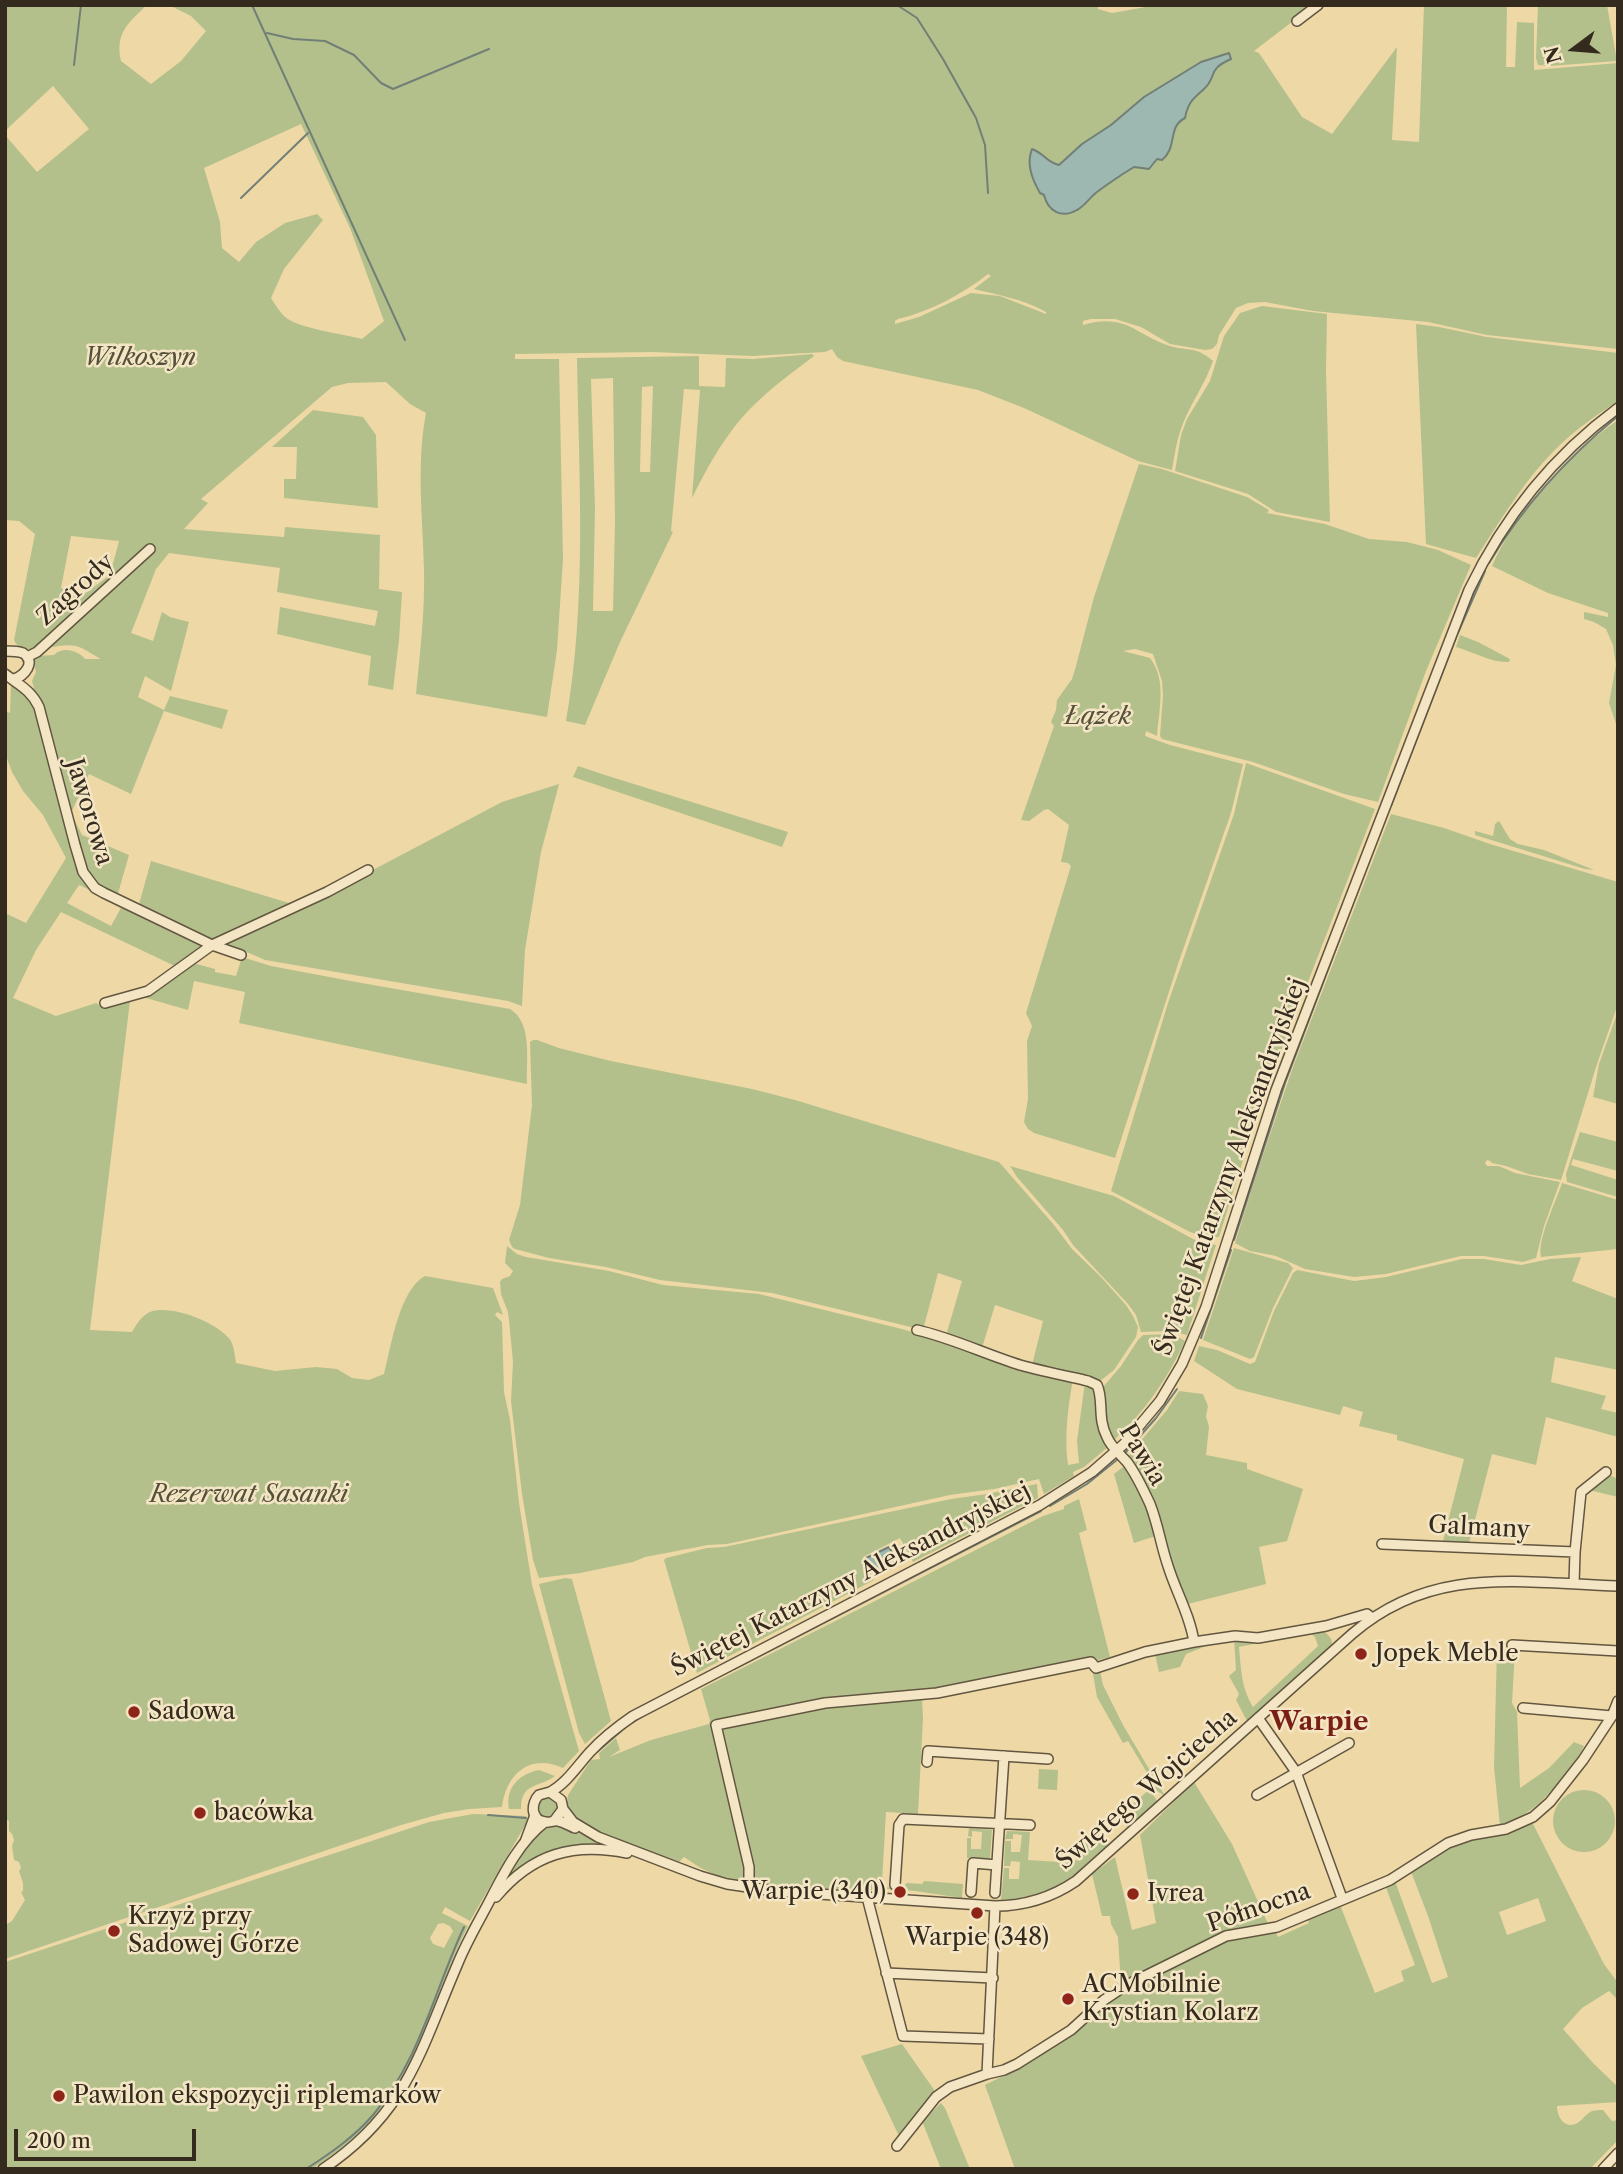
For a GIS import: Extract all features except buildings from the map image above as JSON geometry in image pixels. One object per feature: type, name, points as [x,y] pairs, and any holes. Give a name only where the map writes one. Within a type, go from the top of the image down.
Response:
[{"type":"street","points":[[1297,21],[1318,5]]},
{"type":"street","name":"Świętej Katarzyny Aleksandryjskiej","points":[[550,1792],[575,1770],[600,1742],[640,1711],[1040,1505],[1092,1472],[1117,1451],[1160,1401],[1178,1373],[1206,1307],[1276,1090],[1447,645],[1477,574],[1502,530],[1536,484],[1582,436],[1618,408]]},
{"type":"street","name":"Zagrody","points":[[27,657],[37,652],[150,549]]},
{"type":"street","points":[[5,652],[18,652],[27,657],[28,670],[22,677],[14,680]]},
{"type":"street","name":"Jaworowa","points":[[28,670],[75,845],[89,880],[104,893],[212,945],[241,955]]},
{"type":"street","points":[[5,674],[34,696]]},
{"type":"street","points":[[105,1003],[156,988],[212,945],[368,870]]},
{"type":"street","name":"Pawia","points":[[917,1331],[943,1336],[1022,1365],[1094,1383],[1100,1394],[1101,1422],[1109,1442],[1130,1468],[1150,1505],[1166,1563],[1181,1604],[1189,1617],[1194,1642]]},
{"type":"street","points":[[1574,1584],[1581,1492],[1606,1472]]},
{"type":"street","name":"Galmany","points":[[1382,1544],[1575,1552]]},
{"type":"street","name":"Świętego Wojciecha","points":[[550,1821],[586,1831],[710,1879],[749,1888],[995,1906],[1039,1900],[1076,1881],[1372,1618],[1417,1595],[1465,1582],[1618,1586]]},
{"type":"street","points":[[749,1888],[749,1867],[716,1725],[825,1703],[937,1693],[1093,1665],[1194,1642],[1235,1636],[1258,1638],[1326,1626],[1367,1614],[1372,1618]]},
{"type":"street","points":[[1512,1645],[1618,1651]]},
{"type":"street","name":"Północna","points":[[897,2146],[936,2097],[956,2084],[1017,2064],[1070,2029],[1114,1993],[1220,1938],[1277,1927],[1390,1880],[1448,1843],[1471,1835],[1506,1829],[1533,1817],[1584,1760],[1618,1702]]},
{"type":"street","points":[[1522,1708],[1612,1716]]},
{"type":"street","points":[[1258,1718],[1296,1772],[1342,1898]]},
{"type":"street","points":[[1257,1795],[1349,1743]]},
{"type":"street","points":[[927,1762],[928,1751],[1048,1759]]},
{"type":"street","points":[[995,1893],[1004,1756]]},
{"type":"street","name":"Świętej Katarzyny Aleksandryjskiej","points":[[562,1805],[575,1770]]},
{"type":"street","points":[[323,2169],[363,2138],[398,2097],[415,2066],[459,1960],[502,1877],[525,1842],[535,1815],[535,1798],[539,1794],[550,1792],[562,1805],[558,1818],[550,1821],[525,1842]]},
{"type":"street","name":"Świętego Wojciecha","points":[[562,1805],[573,1822],[586,1831]]},
{"type":"street","points":[[535,1815],[550,1821]]},
{"type":"street","points":[[895,1885],[899,1825],[903,1819],[1030,1825]]},
{"type":"street","points":[[486,1908],[518,1874],[536,1862],[558,1853],[596,1848],[646,1856]]},
{"type":"street","points":[[971,1892],[973,1863],[997,1865]]},
{"type":"street","points":[[867,1898],[903,2036],[989,2039]]},
{"type":"street","points":[[987,2074],[995,1906]]},
{"type":"street","points":[[886,1973],[993,1978]]},
{"type":"street","points":[[1603,2169],[1618,2153]]},
{"type":"green space","points":[[5,5],[147,5],[125,29],[120,51],[121,61],[151,84],[181,61],[206,31],[191,16],[169,5],[1098,5],[1098,9],[1112,13],[1157,5],[1314,5],[1254,51],[1259,53],[1302,117],[1332,134],[1397,47],[1392,140],[1419,142],[1424,5],[1507,5],[1506,67],[1515,67],[1517,22],[1534,23],[1534,70],[1618,63],[1618,349],[1487,335],[1428,322],[1313,311],[1265,302],[1248,303],[1236,308],[1219,335],[1217,344],[1212,349],[1205,350],[1170,344],[1141,327],[1115,319],[1083,321],[1083,325],[1109,321],[1120,323],[1167,345],[1201,353],[1213,361],[1182,427],[1172,470],[1138,461],[1024,408],[978,390],[843,361],[832,349],[825,352],[753,356],[652,352],[515,354],[515,359],[559,359],[563,559],[557,650],[547,717],[416,694],[424,601],[421,452],[426,413],[410,404],[386,382],[348,383],[332,387],[201,499],[208,503],[184,529],[284,537],[285,527],[380,535],[379,589],[402,592],[393,690],[368,685],[371,656],[277,634],[280,607],[375,626],[378,611],[277,592],[280,568],[169,553],[156,569],[131,633],[153,641],[162,612],[189,622],[171,691],[145,676],[138,697],[164,710],[170,696],[228,710],[222,729],[164,711],[131,794],[89,774],[71,813],[82,835],[129,855],[117,897],[88,875],[59,798],[76,859],[94,892],[79,885],[67,903],[111,926],[122,906],[204,947],[179,968],[61,912],[36,950],[13,998],[56,1016],[96,1003],[101,1006],[130,1001],[90,1330],[132,1332],[147,1313],[159,1310],[182,1313],[206,1322],[225,1334],[232,1343],[236,1363],[275,1371],[316,1367],[337,1369],[352,1378],[369,1380],[384,1374],[402,1306],[416,1283],[425,1276],[493,1288],[503,1315],[497,1312],[495,1315],[502,1322],[504,1392],[532,1585],[579,1751],[563,1768],[540,1763],[522,1769],[509,1785],[502,1807],[444,1813],[401,1825],[5,1959],[5,1925],[12,1921],[25,1900],[21,1892],[21,1868],[19,1862],[14,1860],[14,1840],[9,1831],[9,1821],[5,1819],[5,913],[26,923],[66,858],[43,815],[23,791],[12,772],[5,753],[5,711],[10,713],[11,684],[25,690],[34,688],[32,681],[36,672],[33,659],[36,656],[54,655],[65,650],[74,651],[85,659],[101,659],[76,646],[32,649],[18,646],[14,640],[35,534],[19,521],[5,520],[5,135],[37,172],[89,129],[53,86],[5,131]],"holes":[[[301,124],[350,228],[384,321],[362,339],[290,320],[282,314],[271,298],[284,269],[323,220],[317,214],[285,223],[256,242],[239,262],[222,248],[220,222],[204,168]],[[988,274],[991,276],[974,289],[1019,301],[1046,314],[1000,296],[971,293],[919,317],[895,324],[898,319],[934,307]],[[71,536],[119,541],[110,575],[83,595],[61,588]]]},
{"type":"green space","points":[[1538,5],[1607,5],[1617,61],[1538,65]]},
{"type":"green space","points":[[1262,306],[1327,314],[1330,522],[1276,512],[1248,494],[1175,471],[1181,435],[1187,419],[1210,381],[1224,336],[1240,313]]},
{"type":"green space","points":[[1416,324],[1487,337],[1618,353],[1618,401],[1574,432],[1548,457],[1515,498],[1476,558],[1426,544]]},
{"type":"green space","points":[[699,356],[699,386],[725,387],[726,358],[814,356],[766,394],[740,420],[714,457],[692,498],[700,390],[684,389],[673,532],[620,642],[585,725],[566,721],[573,676],[579,586],[577,358]],"holes":[[[613,378],[613,611],[593,611],[595,508],[591,379]],[[653,386],[650,472],[640,472],[642,387]]]},
{"type":"green space","points":[[313,410],[363,417],[376,435],[378,508],[284,498],[284,479],[296,479],[297,447],[272,447]]},
{"type":"green space","points":[[1618,420],[1618,730],[1609,703],[1616,665],[1613,645],[1606,629],[1584,619],[1584,612],[1608,617],[1608,613],[1548,593],[1492,566],[1529,505],[1581,449]]},
{"type":"green space","name":"Łążek","points":[[1139,464],[1247,497],[1269,510],[1267,513],[1325,524],[1369,539],[1407,542],[1438,550],[1471,565],[1426,671],[1378,802],[1344,794],[1253,762],[1162,739],[1162,681],[1153,654],[1135,649],[1123,651],[1150,658],[1159,676],[1161,696],[1157,736],[1146,731],[1145,736],[1243,764],[1231,813],[1178,964],[1115,1158],[1034,1133],[1024,1122],[1028,1099],[1027,1041],[1032,1026],[1026,1013],[1071,866],[1061,862],[1069,825],[1048,809],[1029,821],[1021,820],[1054,726],[1051,722],[1057,700],[1072,679],[1094,597]]},
{"type":"green space","points":[[1460,635],[1510,659],[1509,662],[1489,659],[1456,647]]},
{"type":"green space","points":[[1246,763],[1375,809],[1261,1103],[1219,1237],[1204,1237],[1111,1191],[1168,1003],[1234,814]]},
{"type":"green space","points":[[578,766],[788,832],[782,847],[573,777]]},
{"type":"green space","points":[[559,784],[541,852],[525,950],[522,1006],[508,1001],[265,960],[223,945],[223,942],[369,872],[502,802]]},
{"type":"green space","points":[[1391,814],[1618,882],[1618,1004],[1561,1180],[1528,1174],[1487,1160],[1485,1163],[1487,1166],[1499,1166],[1515,1173],[1560,1182],[1536,1258],[1523,1262],[1484,1256],[1461,1256],[1386,1274],[1354,1277],[1305,1269],[1276,1256],[1250,1251],[1235,1243],[1293,1067]]},
{"type":"green space","points":[[1499,821],[1510,839],[1518,844],[1544,850],[1594,870],[1475,835],[1475,831],[1493,836],[1495,824]]},
{"type":"green space","points":[[151,861],[292,904],[212,942],[138,908]]},
{"type":"green space","points":[[242,957],[271,966],[510,1009],[522,1023],[525,1033],[527,1084],[239,1023],[245,992],[194,981],[188,1010],[146,998],[146,995],[193,963],[215,969],[215,972],[236,976]]},
{"type":"green space","points":[[1618,1011],[1618,1104],[1593,1097],[1599,1064]]},
{"type":"green space","points":[[533,1040],[611,1061],[795,1100],[999,1162],[1072,1249],[1126,1305],[1138,1327],[1136,1337],[1114,1370],[1100,1381],[1032,1365],[1043,1321],[995,1305],[982,1348],[951,1338],[947,1332],[962,1281],[938,1273],[923,1330],[772,1293],[660,1280],[515,1249],[509,1240],[520,1205],[532,1105],[530,1042]]},
{"type":"green space","points":[[1580,1132],[1618,1142],[1618,1171],[1573,1159],[1571,1165],[1618,1180],[1618,1197],[1567,1182],[1566,1174]]},
{"type":"green space","points":[[1010,1166],[1114,1196],[1193,1239],[1216,1245],[1187,1335],[1170,1331],[1141,1332],[1136,1315],[1128,1304],[1073,1245]]},
{"type":"green space","points":[[1562,1183],[1618,1200],[1618,1249],[1541,1257],[1544,1231]]},
{"type":"green space","points":[[507,1246],[526,1257],[609,1271],[663,1285],[759,1294],[902,1329],[1073,1379],[1067,1422],[1068,1465],[1079,1463],[1077,1441],[1085,1382],[1097,1389],[1108,1447],[1084,1467],[1073,1472],[1074,1476],[1044,1494],[1039,1479],[950,1495],[727,1544],[708,1545],[580,1573],[539,1578],[533,1560],[522,1494],[511,1401],[513,1362],[508,1312],[501,1294],[500,1282],[513,1271],[505,1263]]},
{"type":"green space","points":[[1234,1248],[1288,1263],[1293,1268],[1273,1308],[1254,1357],[1250,1359],[1203,1340]]},
{"type":"green space","points":[[1581,1257],[1572,1281],[1618,1299],[1618,1370],[1555,1357],[1551,1382],[1606,1396],[1601,1409],[1618,1413],[1618,1437],[1546,1417],[1536,1465],[1492,1454],[1469,1543],[1443,1541],[1464,1459],[1397,1440],[1397,1435],[1359,1426],[1363,1412],[1343,1406],[1340,1415],[1237,1389],[1194,1361],[1199,1346],[1217,1350],[1250,1364],[1255,1362],[1274,1311],[1297,1270],[1354,1281],[1386,1277],[1462,1259],[1484,1259],[1521,1265],[1550,1259]]},
{"type":"green space","points":[[1173,1334],[1185,1341],[1171,1368],[1145,1407],[1114,1440],[1109,1435],[1101,1408],[1103,1387],[1143,1335]]},
{"type":"green space","points":[[1179,1391],[1203,1394],[1208,1406],[1206,1455],[1247,1463],[1247,1469],[1303,1489],[1287,1541],[1259,1547],[1266,1584],[1184,1605],[1128,1456],[1167,1410]]},
{"type":"green space","points":[[1126,1467],[1148,1506],[1156,1536],[1134,1543],[1114,1474]]},
{"type":"green space","points":[[1607,1474],[1618,1479],[1618,1497],[1589,1490]]},
{"type":"green space","points":[[1037,1484],[1038,1498],[913,1562],[900,1538],[863,1557],[874,1580],[697,1673],[664,1560],[666,1558],[951,1499]]},
{"type":"green space","points":[[1079,1499],[1087,1530],[1079,1533],[1110,1657],[1098,1660],[1103,1685],[1165,1796],[1154,1789],[1155,1786],[1128,1741],[1123,1743],[1097,1697],[1092,1668],[922,1699],[918,1814],[886,1812],[882,1882],[874,1883],[880,1887],[902,1888],[907,1883],[922,1884],[924,1881],[963,1884],[962,1898],[889,1889],[861,1891],[754,1883],[715,1875],[684,1857],[679,1862],[604,1834],[578,1818],[569,1808],[568,1795],[591,1760],[600,1759],[599,1753],[616,1738],[620,1750],[609,1757],[651,1740],[709,1724],[701,1689],[1043,1516],[1064,1509],[1064,1506]]},
{"type":"green space","points":[[572,1579],[611,1721],[585,1744],[579,1733],[539,1584]]},
{"type":"green space","points":[[1324,1631],[1332,1641],[1330,1649],[1247,1721],[1236,1700],[1239,1694],[1229,1676],[1236,1670],[1234,1639],[1257,1640],[1258,1643],[1239,1647],[1244,1685],[1253,1707],[1318,1646],[1315,1637],[1310,1633]]},
{"type":"green space","points":[[1188,1646],[1204,1647],[1186,1654],[1180,1667],[1159,1672],[1155,1654]]},
{"type":"green space","points":[[1497,1648],[1515,1650],[1512,1703],[1517,1712],[1520,1788],[1549,1768],[1574,1742],[1584,1746],[1546,1797],[1526,1813],[1500,1826],[1494,1767]]},
{"type":"green space","points":[[1039,1769],[1058,1770],[1057,1790],[1038,1789]]},
{"type":"green space","points":[[539,1770],[555,1776],[528,1790],[524,1794],[521,1809],[509,1809],[511,1788],[525,1775]]},
{"type":"green space","points":[[1194,1782],[1232,1844],[1269,1926],[1221,1933],[1184,1955],[1121,1985],[1118,1937],[1110,1916],[1102,1916],[1092,1874],[1115,1857],[1132,1930],[1156,1923],[1140,1835]]},
{"type":"green space","points":[[1150,1789],[1158,1803],[1129,1829],[1120,1815]]},
{"type":"green space","points":[[1578,1790],[1590,1790],[1606,1799],[1613,1809],[1613,1833],[1606,1843],[1590,1852],[1578,1852],[1567,1847],[1558,1838],[1553,1827],[1553,1815],[1558,1804],[1567,1795]]},
{"type":"green space","points":[[546,1793],[561,1803],[555,1819],[539,1818],[535,1802]]},
{"type":"green space","points":[[473,1814],[526,1816],[528,1820],[470,1921],[445,1907],[442,1913],[468,1926],[422,2038],[401,2081],[372,2121],[353,2139],[312,2169],[5,2169],[5,1962],[429,1822]],"holes":[[[438,1924],[450,1926],[453,1931],[444,1948],[433,1944],[430,1938]]]},
{"type":"green space","points":[[1532,1822],[1604,1964],[1618,1983],[1618,2000],[1609,1991],[1582,2008],[1563,2029],[1618,2087],[1618,2102],[1557,2106],[1563,2122],[1570,2125],[1596,2110],[1603,2110],[1612,2121],[1618,2120],[1618,2140],[1590,2169],[1015,2169],[985,2085],[1017,2069],[1109,1999],[1227,1939],[1275,1931],[1278,1937],[1309,1923],[1307,1918],[1340,1905],[1375,1993],[1404,1981],[1401,1971],[1415,1965],[1385,1885],[1395,1881],[1432,1983],[1448,1977],[1410,1869],[1442,1848]],"holes":[[[1538,1898],[1546,1921],[1507,1935],[1499,1912]]]},
{"type":"green space","points":[[555,1825],[609,1846],[578,1846],[551,1852],[527,1865],[503,1885],[533,1841]]},
{"type":"green space","points":[[969,1828],[992,1830],[990,1859],[967,1858],[967,1838],[971,1838],[971,1849],[981,1849],[982,1832],[972,1831],[972,1837],[968,1836]]},
{"type":"green space","points":[[1007,1831],[1030,1832],[1028,1860],[1074,1863],[1075,1860],[1080,1861],[1082,1834],[1098,1834],[1110,1845],[1062,1884],[1036,1895],[1001,1900],[1004,1868],[1009,1868],[1009,1879],[1019,1879],[1020,1862],[1011,1861],[1010,1866],[1004,1866],[1005,1841],[1011,1841],[1011,1852],[1020,1852],[1022,1835],[1013,1834],[1013,1839],[1005,1839]]},
{"type":"green space","points":[[902,2044],[937,2094],[899,2136],[861,2056]]},
{"type":"green space","points":[[941,2103],[970,2169],[941,2169],[922,2121]]},
{"type":"water","points":[[1229,53],[1231,59],[1218,66],[1208,84],[1189,104],[1185,118],[1176,127],[1170,149],[1162,160],[1157,159],[1149,169],[1134,167],[1071,213],[1056,212],[1052,209],[1037,188],[1031,171],[1032,149],[1059,165],[1144,97],[1201,62]]},
{"type":"water","points":[[889,1547],[898,1564],[876,1576],[866,1558]]},
{"type":"waterway","points":[[74,65],[81,5]]},
{"type":"waterway","points":[[252,5],[405,340]]},
{"type":"waterway","points":[[897,5],[917,18],[976,118],[985,145],[988,193]]},
{"type":"waterway","points":[[267,33],[293,39],[325,41],[354,55],[381,83],[393,89],[489,49]]},
{"type":"waterway","points":[[241,198],[308,133]]},
{"type":"waterway","points":[[1489,563],[1516,522],[1547,484],[1618,416]]},
{"type":"waterway","points":[[1391,806],[1457,635],[1485,571]]},
{"type":"waterway","points":[[1234,1240],[1285,1083],[1387,814]]},
{"type":"waterway","points":[[1201,1338],[1231,1250]]},
{"type":"waterway","points":[[1125,1453],[1177,1389]]},
{"type":"waterway","points":[[1050,1506],[1087,1484],[1118,1459]]},
{"type":"waterway","points":[[734,1669],[1041,1511]]},
{"type":"waterway","points":[[597,1752],[627,1726],[648,1713]]},
{"type":"waterway","points":[[488,1815],[526,1818]]},
{"type":"waterway","points":[[306,2169],[358,2130],[389,2094],[414,2049],[464,1927]]},
{"type":"place","name":"Jopek Meble","points":[[1361,1654]]},
{"type":"place","name":"Sadowa","points":[[134,1712]]},
{"type":"place","name":"bacówka","points":[[200,1813]]},
{"type":"place","name":"Warpie (340)","points":[[900,1892]]},
{"type":"place","name":"Ivrea","points":[[1133,1894]]},
{"type":"place","name":"Warpie (348)","points":[[977,1913]]},
{"type":"place","name":"Krzyż przy Sadowej Górze","points":[[114,1931]]},
{"type":"place","name":"ACMobilnie Krystian Kolarz","points":[[1068,1999]]},
{"type":"place","name":"Pawilon ekspozycji riplemarków","points":[[59,2096]]},
{"type":"district","name":"Warpie","points":[[1319,1722]]},
{"type":"park label","name":"Wilkoszyn","points":[[140,358]]},
{"type":"park label","name":"Rezerwat Sasanki","points":[[249,1495]]}]
